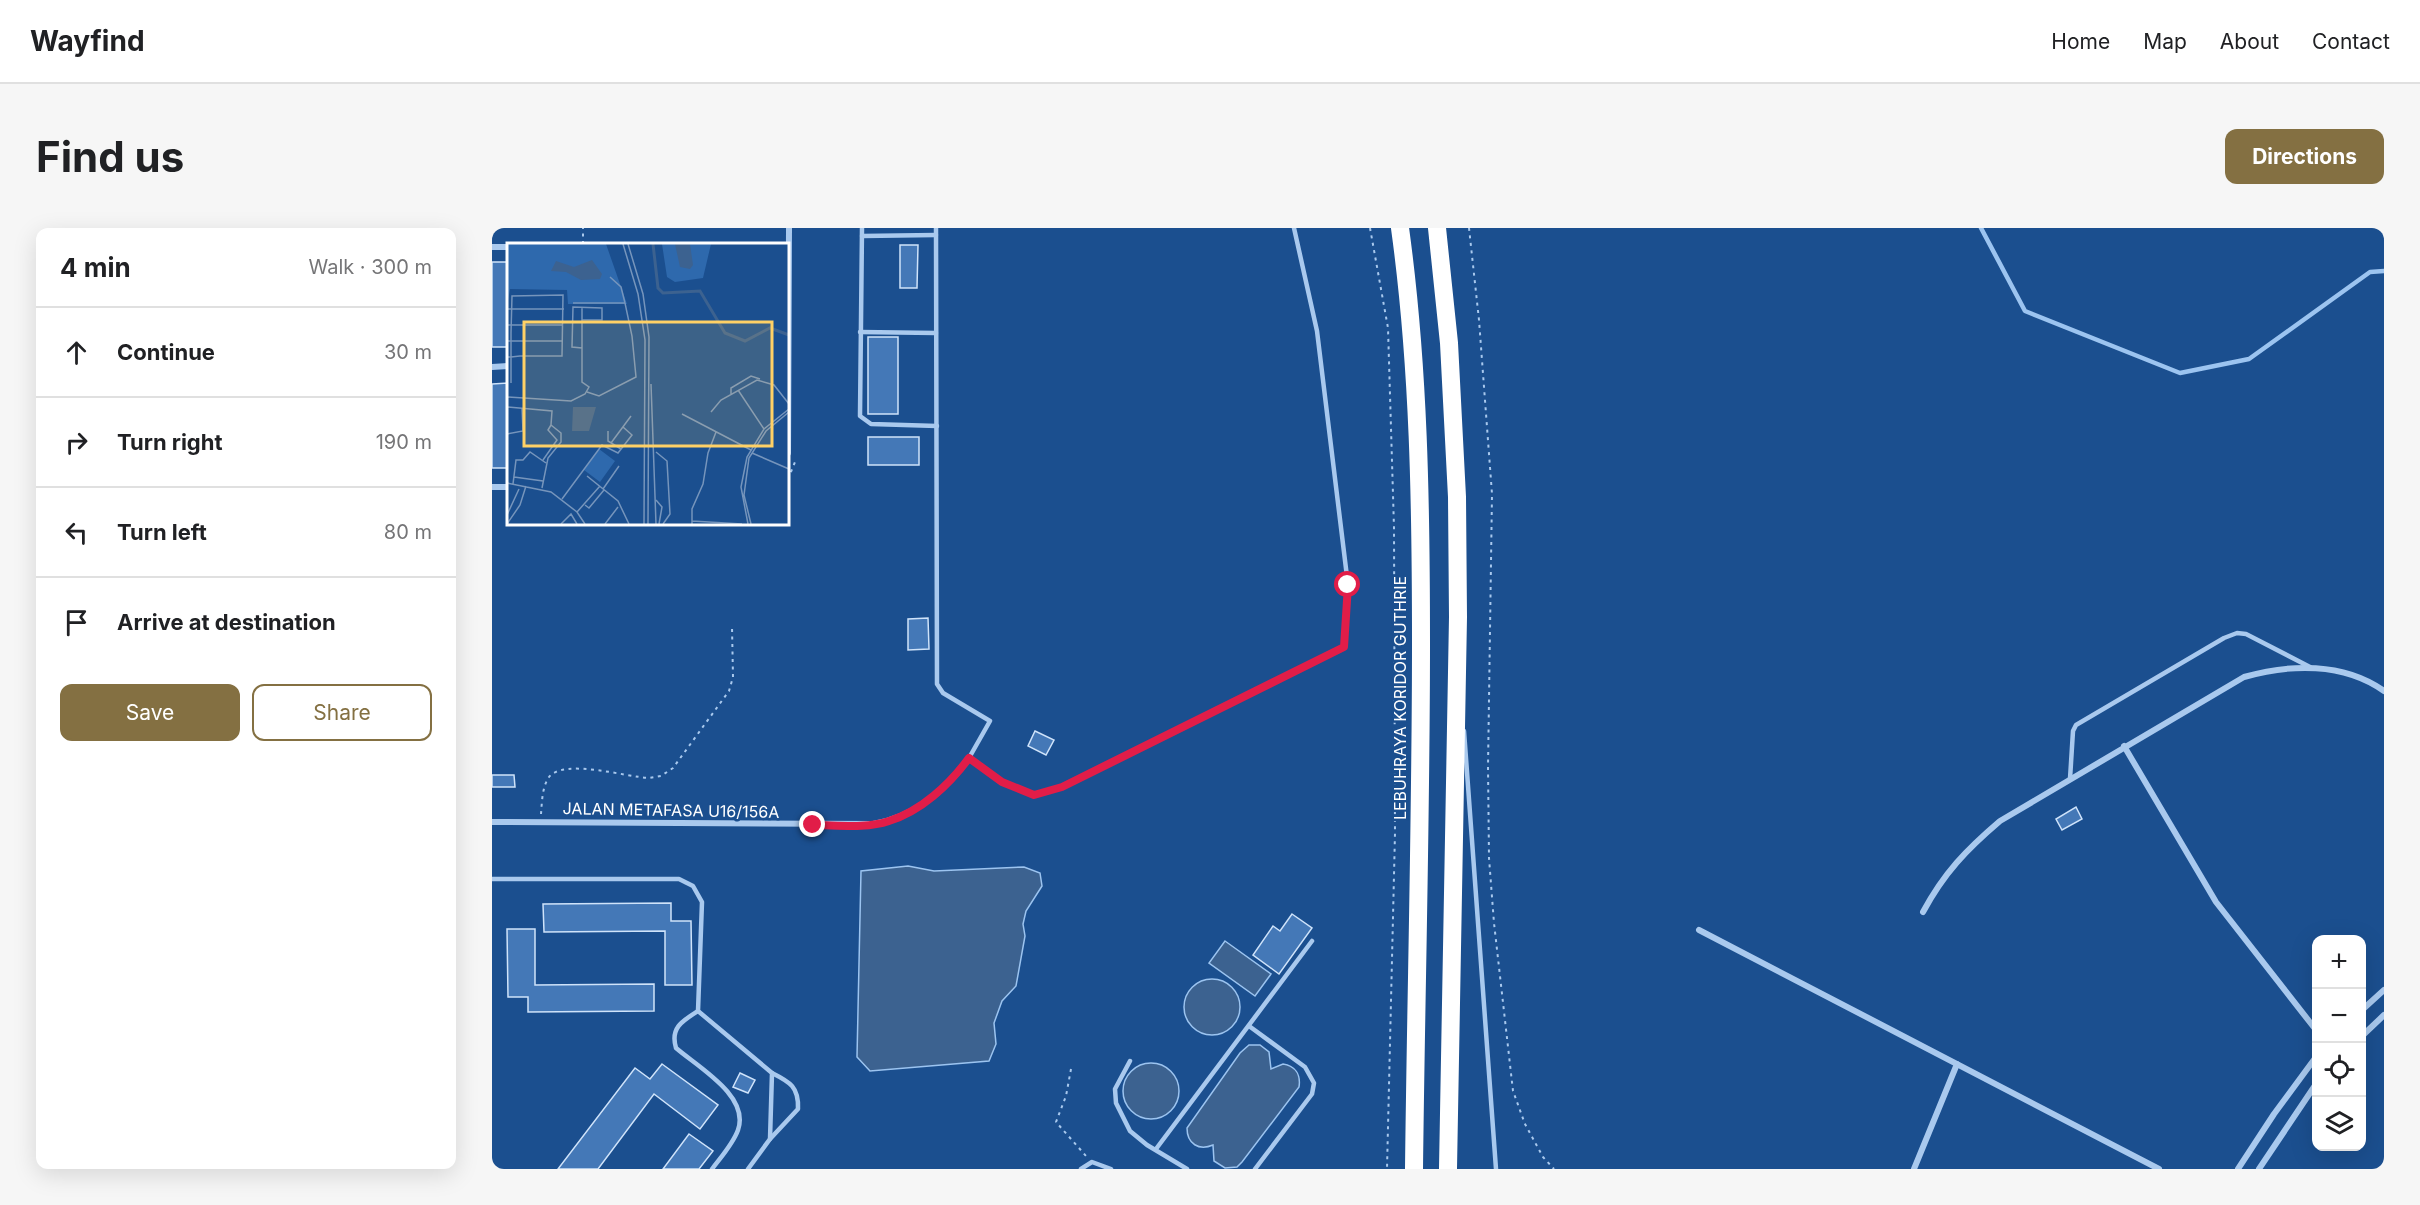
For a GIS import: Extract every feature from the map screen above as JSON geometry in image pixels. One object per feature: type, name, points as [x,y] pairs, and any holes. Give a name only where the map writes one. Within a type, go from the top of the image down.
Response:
[{"type":"highway","name":"LEBUHRAYA KORIDOR GUTHRIE","points":[[1400,228],[1414,363],[1421,497],[1421,722],[1413,1169]]},
{"type":"highway","points":[[1437,228],[1449,343],[1457,496],[1458,617],[1448,1169]]},
{"type":"street","points":[[788,243],[789,228]]},
{"type":"street","points":[[492,367],[507,366]]},
{"type":"street","points":[[1923,912],[1938,882],[1966,850],[2000,821],[2244,677],[2271,670],[2312,668],[2350,674],[2384,691]]},
{"type":"street","points":[[2124,746],[2216,902],[2312,1025]]},
{"type":"street","name":"JALAN METAFASA U16/156A","points":[[492,822],[813,825],[880,823],[916,808],[940,791],[969,758]]},
{"type":"street","points":[[1699,930],[2159,1169]]},
{"type":"street","points":[[2366,1006],[2384,990]]},
{"type":"street","points":[[2366,1031],[2384,1015]]},
{"type":"street","points":[[2238,1169],[2312,1062]]},
{"type":"street","points":[[1914,1169],[1957,1064]]},
{"type":"street","points":[[2259,1169],[2312,1090]]},
{"type":"lane","points":[[862,228],[859,411],[862,420],[871,424],[937,426]]},
{"type":"lane","points":[[936,228],[937,684],[943,693],[990,721],[969,758],[1002,782],[1034,795],[1062,787],[1344,647],[1348,585],[1317,331],[1294,228]]},
{"type":"lane","points":[[862,236],[936,236]]},
{"type":"lane","points":[[860,332],[936,333]]},
{"type":"lane","points":[[1458,617],[1463,712]]},
{"type":"lane","points":[[2070,779],[2073,731],[2076,725],[2224,638],[2237,633],[2246,634],[2312,668]]},
{"type":"lane","points":[[1464,723],[1496,1169]]},
{"type":"lane","points":[[492,879],[679,879],[693,886],[702,902],[698,1011]]},
{"type":"lane","points":[[1156,1149],[1312,941]]},
{"type":"lane","points":[[698,1011],[772,1073],[793,1085],[798,1099],[798,1109],[770,1139],[748,1169]]},
{"type":"lane","points":[[698,1011],[680,1023],[674,1033],[676,1048],[734,1096],[740,1119],[735,1137],[712,1169]]},
{"type":"lane","points":[[1249,1026],[1305,1067],[1314,1083],[1312,1094],[1255,1169]]},
{"type":"lane","points":[[1130,1061],[1115,1089],[1116,1103],[1130,1131],[1187,1169]]},
{"type":"lane","points":[[770,1139],[772,1073]]},
{"type":"lane","points":[[1080,1169],[1092,1162],[1111,1169]]},
{"type":"path","points":[[1370,228],[1388,328],[1394,528],[1395,833],[1387,1169]]},
{"type":"path","points":[[1469,228],[1479,320],[1492,494],[1488,767],[1489,858],[1494,923],[1513,1091],[1525,1124],[1543,1157],[1554,1169]]},
{"type":"path","points":[[540,822],[545,784],[550,775],[565,768],[649,778],[661,776],[673,768],[729,691],[733,677],[732,627]]},
{"type":"path","points":[[1071,1069],[1066,1096],[1056,1122],[1092,1162]]},
{"type":"water","points":[[908,866],[934,871],[1024,867],[1040,873],[1042,886],[1026,911],[1023,924],[1025,936],[1016,986],[1002,1001],[994,1023],[996,1044],[989,1061],[870,1071],[857,1057],[861,871]]},
{"type":"water","points":[[1225,941],[1271,974],[1255,996],[1209,963]]},
{"type":"water","points":[[1212,979],[1223,981],[1232,987],[1238,996],[1240,1007],[1238,1018],[1232,1027],[1223,1033],[1212,1035],[1201,1033],[1192,1027],[1186,1018],[1184,1007],[1186,996],[1192,987],[1201,981]]},
{"type":"water","points":[[1249,1045],[1260,1045],[1269,1052],[1271,1069],[1283,1064],[1294,1069],[1299,1078],[1299,1087],[1242,1162],[1237,1167],[1225,1168],[1214,1161],[1213,1145],[1203,1147],[1195,1145],[1189,1138],[1187,1128],[1240,1053]]},
{"type":"water","points":[[1151,1063],[1162,1065],[1171,1071],[1177,1080],[1179,1091],[1177,1102],[1171,1111],[1162,1117],[1151,1119],[1140,1117],[1131,1111],[1125,1102],[1123,1091],[1125,1080],[1131,1071],[1140,1065]]},
{"type":"building","points":[[900,245],[918,245],[917,288],[900,288]]},
{"type":"building","points":[[492,262],[507,262],[507,347],[492,347]]},
{"type":"building","points":[[868,337],[898,337],[898,414],[868,414]]},
{"type":"building","points":[[507,383],[507,468],[492,468],[492,384]]},
{"type":"building","points":[[868,437],[919,437],[919,465],[868,465]]},
{"type":"building","points":[[928,618],[929,649],[908,650],[908,619]]},
{"type":"building","points":[[1035,731],[1054,740],[1046,755],[1028,746]]},
{"type":"building","points":[[492,775],[514,775],[515,787],[492,787]]},
{"type":"building","points":[[2076,807],[2082,819],[2062,830],[2056,819]]},
{"type":"building","points":[[671,903],[671,921],[691,921],[692,985],[665,985],[665,931],[544,932],[543,904]]},
{"type":"building","points":[[1292,914],[1312,928],[1279,974],[1253,955],[1273,926],[1280,931]]},
{"type":"building","points":[[507,929],[535,929],[535,985],[654,984],[654,1011],[528,1012],[528,997],[508,997]]},
{"type":"building","points":[[662,1064],[718,1105],[700,1129],[654,1094],[598,1169],[558,1169],[635,1068],[650,1079]]},
{"type":"building","points":[[740,1073],[755,1080],[748,1093],[733,1087]]},
{"type":"building","points":[[689,1134],[713,1151],[699,1169],[663,1169]]},
{"type":"waterway","points":[[1981,228],[2025,311],[2180,373],[2249,359],[2370,272],[2384,271]]},
{"type":"route","points":[[813,825],[888,822],[916,808],[940,791],[956,776],[969,758],[1002,782],[1034,795],[1062,787],[1269,682],[1344,647],[1348,585]]}]
